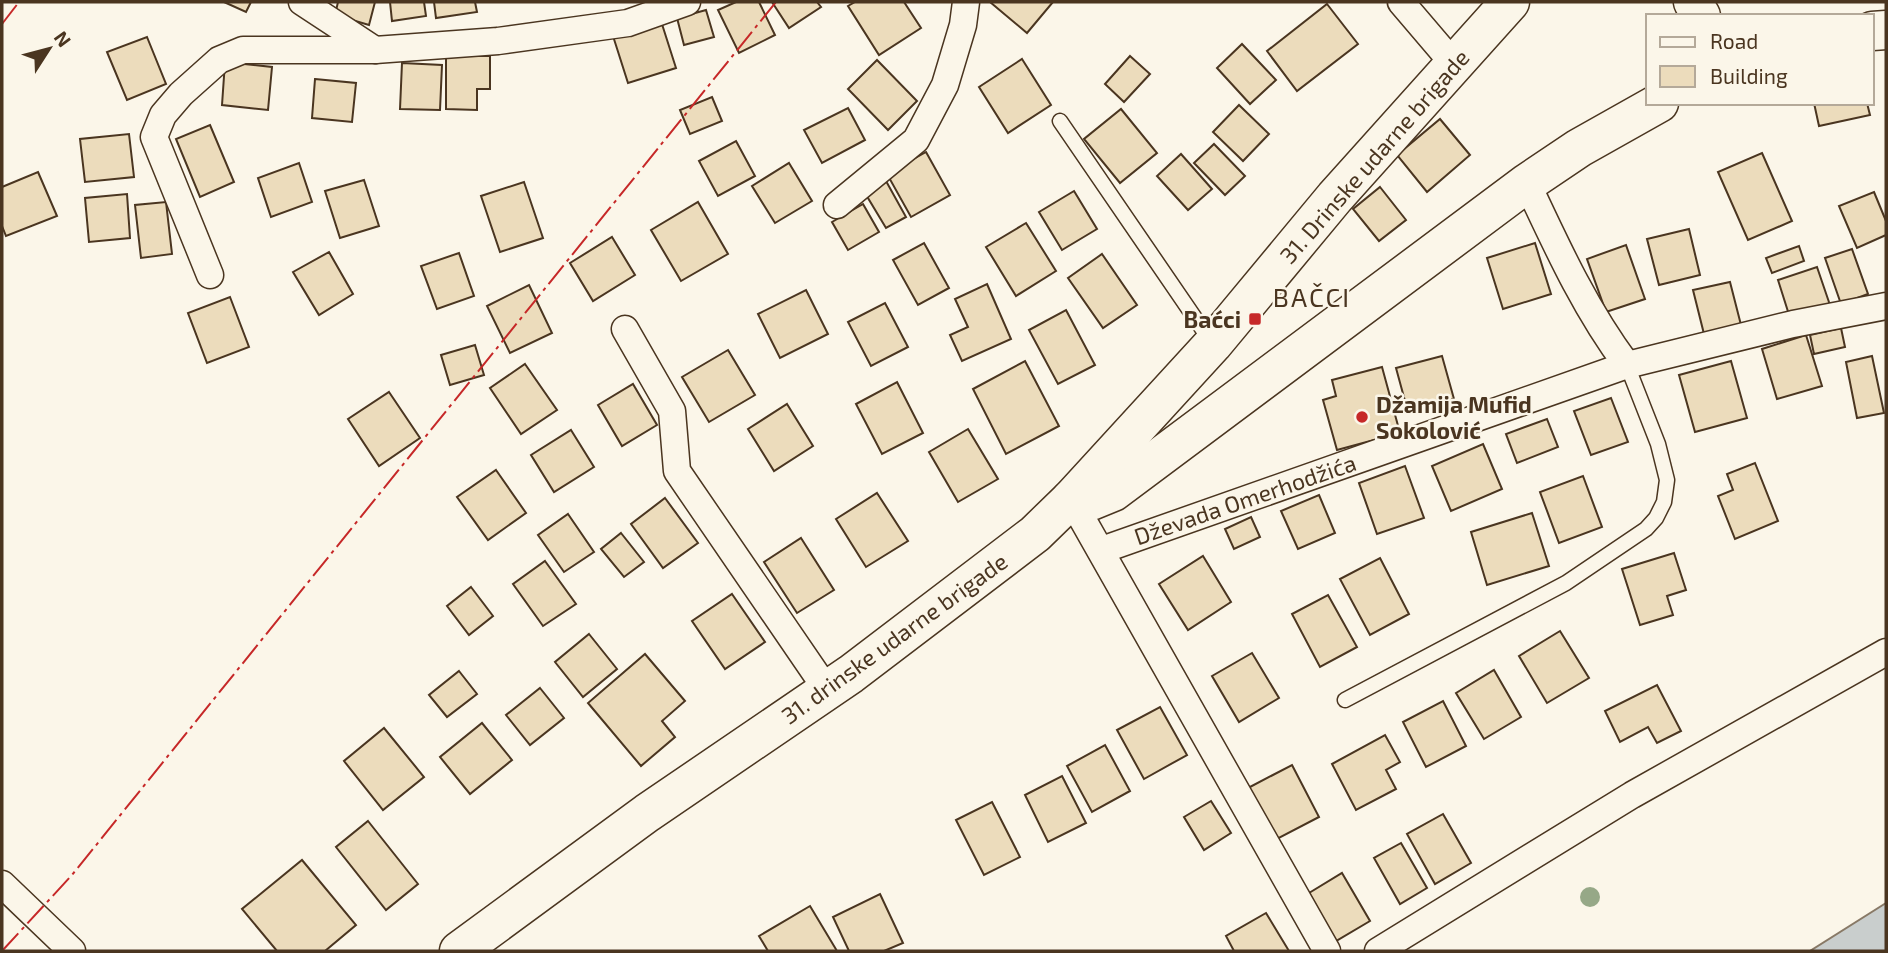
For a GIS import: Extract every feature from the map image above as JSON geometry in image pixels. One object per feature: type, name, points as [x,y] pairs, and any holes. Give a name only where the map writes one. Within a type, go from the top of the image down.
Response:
[{"type":"main road","name":"31. Drinske udarne brigade","points":[[1072,499],[1213,344],[1335,197],[1510,2]]},
{"type":"main road","points":[[1072,499],[1091,501],[1113,492],[1527,183],[1579,148],[1655,105]]},
{"type":"main road","name":"31. drinske udarne brigade","points":[[459,951],[647,813],[827,690],[989,570],[1035,534],[1072,499]]},
{"type":"street","points":[[302,2],[375,50]]},
{"type":"street","points":[[210,275],[154,137],[163,114],[219,60],[243,50],[375,50],[498,41],[628,23],[687,2]]},
{"type":"street","points":[[837,205],[916,140],[945,85],[963,26],[966,2]]},
{"type":"street","points":[[1401,2],[1453,63]]},
{"type":"street","points":[[1527,183],[1576,288],[1604,335],[1627,365]]},
{"type":"street","name":"Dževada Omerhodžića","points":[[1102,550],[1627,365],[1793,324],[1886,306]]},
{"type":"street","points":[[625,329],[671,411],[677,471],[827,690]]},
{"type":"street","points":[[1072,499],[1327,951]]},
{"type":"street","points":[[1378,951],[1632,796],[1886,652]]},
{"type":"street","points":[[2,884],[72,951]]},
{"type":"lane","points":[[1060,121],[1213,344]]},
{"type":"lane","points":[[1345,700],[1566,583],[1646,529],[1656,518],[1664,502],[1667,480],[1658,444],[1627,365]]},
{"type":"shaded area","points":[[1886,903],[1886,951],[1810,951]]},
{"type":"building","points":[[224,2],[251,2],[246,12]]},
{"type":"building","points":[[338,2],[375,2],[369,25],[335,15]]},
{"type":"building","points":[[390,2],[424,2],[426,16],[392,21]]},
{"type":"building","points":[[434,2],[475,2],[477,12],[436,18]]},
{"type":"building","points":[[736,2],[759,2],[775,35],[739,53],[718,10]]},
{"type":"building","points":[[772,2],[817,2],[821,7],[789,28]]},
{"type":"building","points":[[855,2],[904,2],[921,28],[879,55],[848,6]]},
{"type":"building","points":[[990,2],[1053,2],[1027,33]]},
{"type":"building","points":[[1327,4],[1358,44],[1297,91],[1267,51]]},
{"type":"building","points":[[706,10],[714,37],[684,45],[677,18]]},
{"type":"building","points":[[661,21],[676,68],[628,83],[613,36]]},
{"type":"building","points":[[147,37],[166,84],[127,100],[107,52]]},
{"type":"building","points":[[1242,44],[1276,80],[1250,104],[1217,68]]},
{"type":"building","points":[[446,56],[490,56],[490,89],[477,89],[477,110],[446,109]]},
{"type":"building","points":[[1130,56],[1150,74],[1124,102],[1105,84]]},
{"type":"building","points":[[1022,59],[1051,105],[1008,133],[979,87]]},
{"type":"building","points":[[877,60],[917,101],[888,130],[848,89]]},
{"type":"building","points":[[225,62],[272,67],[268,110],[222,105]]},
{"type":"building","points":[[402,63],[442,65],[440,110],[400,109]]},
{"type":"building","points":[[315,79],[356,83],[352,122],[312,118]]},
{"type":"building","points":[[712,97],[722,121],[690,134],[680,110]]},
{"type":"building","points":[[1239,105],[1269,134],[1243,161],[1213,132]]},
{"type":"building","points":[[1814,105],[1868,105],[1870,115],[1819,126]]},
{"type":"building","points":[[848,108],[865,140],[822,163],[804,130]]},
{"type":"building","points":[[1121,109],[1157,153],[1120,183],[1084,139]]},
{"type":"building","points":[[1440,119],[1470,155],[1427,192],[1397,155]]},
{"type":"building","points":[[210,125],[234,182],[200,197],[176,139]]},
{"type":"building","points":[[129,134],[134,177],[85,182],[80,139]]},
{"type":"building","points":[[736,141],[755,176],[718,196],[699,161]]},
{"type":"building","points":[[1214,144],[1245,176],[1225,195],[1194,163]]},
{"type":"building","points":[[926,152],[950,195],[911,217],[887,174]]},
{"type":"building","points":[[1762,153],[1792,221],[1748,240],[1718,172]]},
{"type":"building","points":[[1181,154],[1212,189],[1188,210],[1157,176]]},
{"type":"building","points":[[299,163],[312,202],[271,217],[258,178]]},
{"type":"building","points":[[789,163],[812,201],[775,223],[752,186]]},
{"type":"building","points":[[38,172],[57,216],[6,236],[2,226],[2,187]]},
{"type":"building","points":[[364,180],[379,226],[340,238],[325,191]]},
{"type":"building","points":[[886,181],[906,217],[886,228],[865,193]]},
{"type":"building","points":[[524,182],[543,238],[500,252],[481,196]]},
{"type":"building","points":[[1380,187],[1406,220],[1379,241],[1353,209]]},
{"type":"building","points":[[1074,191],[1097,229],[1062,250],[1039,212]]},
{"type":"building","points":[[1874,192],[1886,221],[1886,235],[1857,248],[1839,206]]},
{"type":"building","points":[[127,194],[130,238],[89,242],[85,198]]},
{"type":"building","points":[[166,202],[172,254],[141,258],[135,205]]},
{"type":"building","points":[[698,202],[728,254],[681,281],[651,230]]},
{"type":"building","points":[[863,204],[879,232],[848,250],[832,222]]},
{"type":"building","points":[[1026,223],[1056,271],[1016,296],[986,247]]},
{"type":"building","points":[[1689,229],[1700,275],[1659,285],[1647,239]]},
{"type":"building","points":[[612,237],[635,275],[593,301],[570,263]]},
{"type":"building","points":[[924,243],[949,288],[918,305],[893,260]]},
{"type":"building","points":[[1535,243],[1551,294],[1503,309],[1487,258]]},
{"type":"building","points":[[1626,245],[1645,299],[1606,312],[1587,259]]},
{"type":"building","points":[[1799,246],[1804,261],[1772,273],[1766,258]]},
{"type":"building","points":[[1852,249],[1868,294],[1841,304],[1825,258]]},
{"type":"building","points":[[329,252],[353,294],[319,315],[293,272]]},
{"type":"building","points":[[459,253],[474,296],[437,309],[421,266]]},
{"type":"building","points":[[1102,254],[1137,305],[1103,328],[1068,278]]},
{"type":"building","points":[[1817,267],[1831,308],[1791,321],[1778,280]]},
{"type":"building","points":[[1730,282],[1741,325],[1704,334],[1693,290]]},
{"type":"building","points":[[987,284],[1011,339],[962,361],[950,335],[968,327],[955,299]]},
{"type":"building","points":[[529,285],[552,333],[510,353],[487,306]]},
{"type":"building","points":[[806,290],[828,334],[780,358],[758,314]]},
{"type":"building","points":[[230,297],[249,347],[207,363],[188,313]]},
{"type":"building","points":[[885,303],[908,347],[871,366],[848,322]]},
{"type":"building","points":[[1066,310],[1095,365],[1058,384],[1029,330]]},
{"type":"building","points":[[1841,328],[1845,347],[1814,354],[1810,335]]},
{"type":"building","points":[[1806,335],[1822,386],[1777,399],[1762,349]]},
{"type":"building","points":[[475,345],[484,375],[450,385],[441,355]]},
{"type":"building","points":[[728,350],[755,395],[709,422],[682,377]]},
{"type":"building","points":[[1442,356],[1454,399],[1408,412],[1396,368]]},
{"type":"building","points":[[1872,356],[1884,413],[1857,418],[1846,362]]},
{"type":"building","points":[[1025,361],[1059,426],[1006,454],[973,389]]},
{"type":"building","points":[[1731,361],[1747,418],[1695,432],[1679,375]]},
{"type":"building","points":[[525,364],[557,410],[521,434],[490,388]]},
{"type":"building","name":"Džamija Mufid Sokolović","points":[[1382,367],[1400,433],[1337,450],[1323,400],[1336,396],[1332,380]]},
{"type":"building","points":[[897,382],[923,433],[882,454],[856,404]]},
{"type":"building","points":[[633,384],[657,425],[622,446],[598,405]]},
{"type":"building","points":[[389,392],[420,438],[379,466],[348,419]]},
{"type":"building","points":[[1611,398],[1628,442],[1591,455],[1574,411]]},
{"type":"building","points":[[787,404],[813,446],[774,471],[748,429]]},
{"type":"building","points":[[1547,419],[1558,447],[1517,463],[1506,434]]},
{"type":"building","points":[[968,429],[998,479],[958,502],[929,452]]},
{"type":"building","points":[[571,430],[594,467],[554,492],[531,455]]},
{"type":"building","points":[[1483,444],[1502,489],[1451,511],[1432,466]]},
{"type":"building","points":[[1755,463],[1778,521],[1735,539],[1718,496],[1733,490],[1727,474]]},
{"type":"building","points":[[1405,466],[1424,518],[1377,534],[1359,483]]},
{"type":"building","points":[[496,470],[526,513],[488,540],[457,497]]},
{"type":"building","points":[[1583,476],[1602,527],[1559,543],[1540,492]]},
{"type":"building","points":[[877,493],[908,541],[866,567],[836,519]]},
{"type":"building","points":[[1319,495],[1335,533],[1298,549],[1281,511]]},
{"type":"building","points":[[665,498],[698,543],[663,568],[631,524]]},
{"type":"building","points":[[1532,513],[1549,566],[1487,585],[1471,532]]},
{"type":"building","points":[[568,514],[594,552],[564,572],[538,535]]},
{"type":"building","points":[[1251,517],[1260,537],[1234,549],[1225,529]]},
{"type":"building","points":[[621,533],[644,562],[624,577],[601,549]]},
{"type":"building","points":[[801,538],[834,590],[797,613],[764,562]]},
{"type":"building","points":[[1674,553],[1686,590],[1667,596],[1673,615],[1640,625],[1622,569]]},
{"type":"building","points":[[1203,556],[1231,602],[1188,630],[1159,584]]},
{"type":"building","points":[[1380,558],[1409,614],[1370,635],[1340,579]]},
{"type":"building","points":[[545,561],[576,604],[543,626],[513,584]]},
{"type":"building","points":[[471,587],[493,616],[469,635],[447,606]]},
{"type":"building","points":[[732,594],[765,642],[725,669],[692,621]]},
{"type":"building","points":[[1328,595],[1357,647],[1320,667],[1292,614]]},
{"type":"building","points":[[1560,631],[1589,678],[1547,703],[1519,656]]},
{"type":"building","points":[[589,634],[617,669],[583,697],[555,662]]},
{"type":"building","points":[[1252,653],[1279,698],[1239,722],[1212,676]]},
{"type":"building","points":[[645,654],[685,701],[662,721],[675,737],[641,766],[588,703]]},
{"type":"building","points":[[1494,670],[1521,717],[1484,739],[1456,693]]},
{"type":"building","points":[[459,671],[477,694],[447,717],[429,695]]},
{"type":"building","points":[[1657,685],[1681,731],[1657,743],[1648,727],[1620,742],[1605,711]]},
{"type":"building","points":[[540,688],[564,718],[530,745],[506,715]]},
{"type":"building","points":[[1443,701],[1466,746],[1426,767],[1403,722]]},
{"type":"building","points":[[1160,707],[1187,755],[1144,779],[1117,730]]},
{"type":"building","points":[[482,723],[512,760],[470,794],[440,757]]},
{"type":"building","points":[[384,728],[424,777],[383,810],[344,761]]},
{"type":"building","points":[[1385,735],[1400,762],[1386,770],[1396,789],[1356,810],[1332,764]]},
{"type":"building","points":[[1105,745],[1130,791],[1092,812],[1067,766]]},
{"type":"building","points":[[1292,765],[1319,817],[1275,840],[1248,788]]},
{"type":"building","points":[[1062,776],[1086,823],[1048,842],[1025,795]]},
{"type":"building","points":[[1211,801],[1231,833],[1204,850],[1184,817]]},
{"type":"building","points":[[992,802],[1020,857],[984,875],[956,820]]},
{"type":"building","points":[[1443,814],[1471,863],[1435,884],[1407,834]]},
{"type":"building","points":[[368,821],[418,884],[386,910],[336,847]]},
{"type":"building","points":[[1401,843],[1427,888],[1400,904],[1374,858]]},
{"type":"building","points":[[302,860],[356,925],[325,951],[277,951],[242,909]]},
{"type":"building","points":[[1342,873],[1370,921],[1336,941],[1309,893]]},
{"type":"building","points":[[880,894],[903,943],[884,951],[849,951],[833,917]]},
{"type":"building","points":[[810,906],[837,951],[768,951],[759,936]]},
{"type":"building","points":[[1266,913],[1289,951],[1234,951],[1226,936]]},
{"type":"power","points":[[2,24],[19,2]]},
{"type":"power","points":[[2,951],[72,875],[776,2]]},
{"type":"place","name":"Baćci","points":[[1255,319]]},
{"type":"place","name":"Džamija Mufid Sokolović","points":[[1362,417]]},
{"type":"district","name":"BAČCI","points":[[1312,296]]}]
